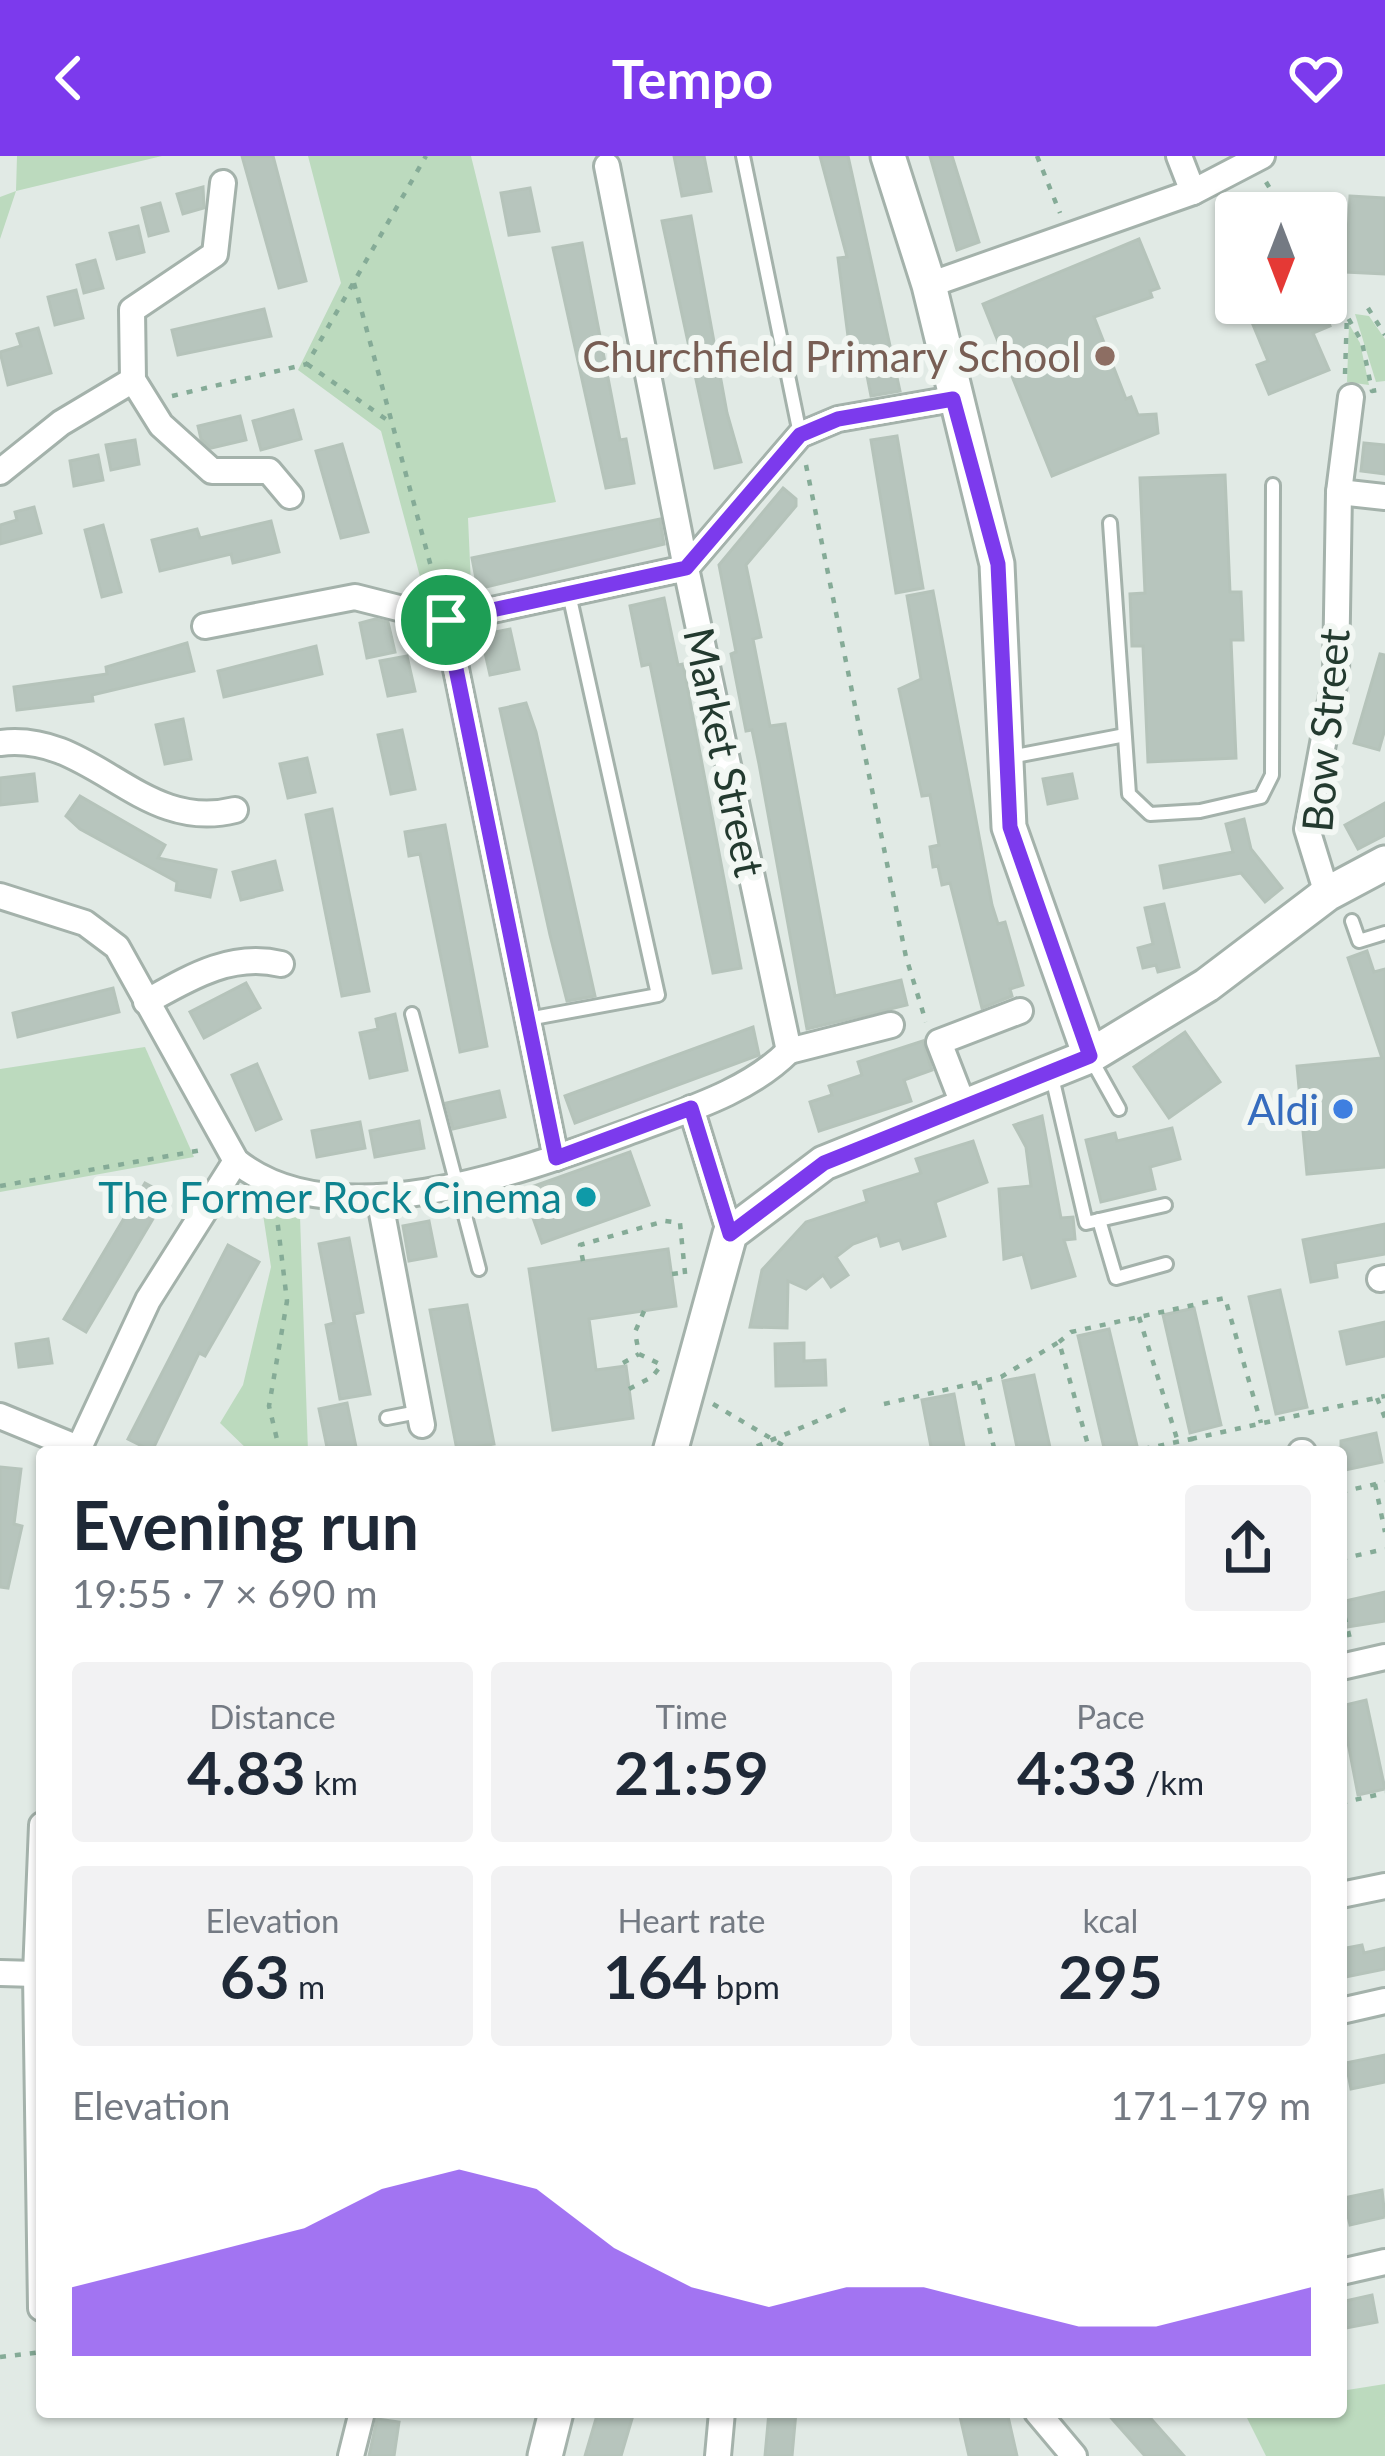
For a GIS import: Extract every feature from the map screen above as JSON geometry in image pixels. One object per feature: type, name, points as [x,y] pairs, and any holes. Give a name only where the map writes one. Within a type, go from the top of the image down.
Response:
[{"type":"street","points":[[888,156],[929,285],[953,399],[998,564],[1010,827],[1090,1056]]},
{"type":"street","points":[[1179,156],[1193,191]]},
{"type":"street","points":[[929,285],[1193,191],[1258,159]]},
{"type":"street","points":[[205,626],[355,597],[446,620],[686,568],[607,166]]},
{"type":"street","points":[[223,184],[214,254],[132,310],[133,380],[161,425],[212,471],[269,471],[290,496]]},
{"type":"street","points":[[0,472],[61,423],[133,380]]},
{"type":"street","name":"Bow Street","points":[[1327,894],[1307,829],[1336,674],[1339,492],[1351,397]]},
{"type":"street","points":[[800,435],[838,419],[953,399]]},
{"type":"street","name":"Market Street","points":[[789,1051],[686,568],[800,435]]},
{"type":"street","points":[[1339,492],[1385,497]]},
{"type":"street","points":[[446,620],[556,1158]]},
{"type":"street","points":[[0,743],[48,747],[173,814],[205,818],[235,810]]},
{"type":"street","points":[[730,1234],[824,1163],[963,1103],[1090,1056],[1207,985],[1327,894],[1385,863]]},
{"type":"street","points":[[0,896],[85,923],[117,947],[236,1161],[273,1184],[308,1193],[380,1197],[454,1186],[556,1158],[691,1108],[767,1072],[789,1051],[891,1025]]},
{"type":"street","points":[[146,1002],[192,976],[250,956],[281,964]]},
{"type":"street","points":[[963,1103],[939,1042],[1020,1011]]},
{"type":"street","points":[[672,1446],[730,1234],[691,1108]]},
{"type":"street","points":[[79,1446],[148,1300],[236,1161]]},
{"type":"street","points":[[380,1197],[421,1418]]},
{"type":"street","points":[[0,1416],[68,1446]]},
{"type":"street","points":[[1349,1665],[1385,1657]]},
{"type":"street","points":[[1347,1894],[1385,1886]]},
{"type":"street","points":[[0,1973],[36,1974]]},
{"type":"street","points":[[1347,2010],[1385,2001]]},
{"type":"street","points":[[1347,2271],[1385,2262]]},
{"type":"street","points":[[351,2456],[360,2418]]},
{"type":"street","points":[[545,2456],[554,2418]]},
{"type":"street","points":[[718,2456],[721,2418]]},
{"type":"street","points":[[1042,2418],[1074,2456]]},
{"type":"lane","points":[[742,156],[754,189],[800,435]]},
{"type":"lane","points":[[1110,523],[1120,736],[1129,794],[1150,814],[1200,812],[1261,796],[1272,775],[1273,485]]},
{"type":"lane","points":[[528,1018],[658,995],[569,593]]},
{"type":"lane","points":[[1005,758],[1120,736]]},
{"type":"lane","points":[[1352,921],[1359,941],[1385,933]]},
{"type":"lane","points":[[412,1015],[479,1269]]},
{"type":"lane","points":[[1090,1056],[1119,1109]]},
{"type":"lane","points":[[1050,1070],[1086,1223],[1165,1204]]},
{"type":"lane","points":[[1099,1220],[1116,1278],[1166,1264]]},
{"type":"lane","points":[[387,1418],[421,1418]]},
{"type":"path","points":[[147,402],[307,364],[426,156]]},
{"type":"path","points":[[1037,156],[1068,236]]},
{"type":"path","points":[[1258,159],[1274,192]]},
{"type":"path","points":[[354,283],[446,620]]},
{"type":"path","points":[[1368,308],[1385,335]]},
{"type":"path","points":[[1347,314],[1362,342],[1372,391],[1385,389]]},
{"type":"path","points":[[1346,324],[1343,390],[1351,397]]},
{"type":"path","points":[[307,364],[391,422]]},
{"type":"path","points":[[800,435],[906,957],[926,1022],[939,1042]]},
{"type":"path","points":[[0,1186],[200,1149],[236,1161]]},
{"type":"path","points":[[273,1184],[287,1301],[269,1406],[279,1446]]},
{"type":"path","points":[[584,1261],[580,1245],[665,1221],[680,1223],[686,1288]]},
{"type":"path","points":[[672,1274],[686,1272]]},
{"type":"path","points":[[884,1404],[979,1384],[1071,1332],[1225,1298],[1262,1424]]},
{"type":"path","points":[[639,1354],[635,1331],[644,1311]]},
{"type":"path","points":[[1139,1317],[1178,1442]]},
{"type":"path","points":[[1059,1342],[1088,1446]]},
{"type":"path","points":[[629,1389],[652,1377],[670,1344]]},
{"type":"path","points":[[623,1363],[639,1354]]},
{"type":"path","points":[[639,1354],[662,1364]]},
{"type":"path","points":[[979,1384],[994,1446]]},
{"type":"path","points":[[688,1389],[784,1446]]},
{"type":"path","points":[[1158,1446],[1381,1397],[1385,1418]]},
{"type":"path","points":[[756,1446],[853,1406]]},
{"type":"path","points":[[1191,1439],[1193,1446]]},
{"type":"path","points":[[1347,1491],[1385,1482]]},
{"type":"path","points":[[1375,1484],[1385,1532]]},
{"type":"path","points":[[1347,1558],[1385,1550]]},
{"type":"path","points":[[1347,1802],[1385,1793]]},
{"type":"path","points":[[0,2356],[36,2353]]},
{"type":"green space","points":[[17,156],[162,156],[16,191]]},
{"type":"green space","points":[[308,156],[471,156],[556,502],[468,518],[471,585],[422,584],[381,431],[298,370],[341,283]]},
{"type":"green space","points":[[16,191],[0,239],[0,197]]},
{"type":"green space","points":[[1355,314],[1369,316],[1385,339],[1385,381],[1376,382]]},
{"type":"green space","points":[[1349,324],[1360,343],[1369,385],[1347,382]]},
{"type":"green space","points":[[145,1047],[194,1157],[0,1192],[0,1069]]},
{"type":"green space","points":[[261,1201],[300,1216],[308,1446],[244,1446],[220,1423],[243,1385],[271,1267]]},
{"type":"green space","points":[[1385,2384],[1385,2456],[1266,2456],[1247,2418],[1347,2418],[1347,2390]]},
{"type":"building","points":[[242,156],[273,156],[306,281],[279,288]]},
{"type":"building","points":[[674,156],[704,156],[711,191],[682,196]]},
{"type":"building","points":[[820,156],[848,156],[900,391],[871,396],[862,350],[850,352],[838,258],[847,257]]},
{"type":"building","points":[[930,156],[952,156],[979,242],[957,250]]},
{"type":"building","points":[[203,187],[204,208],[183,214],[177,194]]},
{"type":"building","points":[[530,188],[539,231],[509,235],[501,193]]},
{"type":"building","points":[[1350,196],[1385,198],[1385,274],[1347,272]]},
{"type":"building","points":[[160,203],[168,231],[149,236],[142,208]]},
{"type":"building","points":[[691,216],[727,413],[741,462],[715,468],[662,221]]},
{"type":"building","points":[[138,226],[144,252],[117,259],[110,233]]},
{"type":"building","points":[[1139,239],[1159,288],[1150,291],[1152,297],[1094,317],[1126,399],[1131,397],[1138,415],[1156,414],[1158,433],[1052,476],[983,304]]},
{"type":"building","points":[[582,243],[620,440],[626,439],[634,483],[606,488],[553,248]]},
{"type":"building","points":[[95,260],[103,288],[84,293],[77,265]]},
{"type":"building","points":[[76,290],[83,318],[55,325],[48,297]]},
{"type":"building","points":[[264,309],[271,336],[178,355],[172,330]]},
{"type":"building","points":[[1253,324],[1329,324],[1313,333],[1329,370],[1269,394],[1257,365],[1268,361]]},
{"type":"building","points":[[38,328],[51,373],[8,385],[0,352],[21,346],[17,334]]},
{"type":"building","points":[[293,410],[301,439],[261,450],[253,421]]},
{"type":"building","points":[[240,416],[246,440],[211,448],[201,439],[198,426]]},
{"type":"building","points":[[897,436],[923,588],[896,593],[871,440]]},
{"type":"building","points":[[135,440],[139,464],[111,470],[106,445]]},
{"type":"building","points":[[1364,443],[1385,445],[1385,474],[1361,471]]},
{"type":"building","points":[[342,444],[368,532],[341,538],[316,451]]},
{"type":"building","points":[[98,455],[103,480],[74,486],[70,461]]},
{"type":"building","points":[[1225,475],[1230,592],[1241,592],[1243,640],[1231,640],[1236,758],[1148,762],[1143,646],[1132,646],[1130,594],[1145,593],[1140,478]]},
{"type":"building","points":[[783,488],[796,499],[796,506],[746,565],[761,637],[753,639],[770,726],[785,724],[835,996],[901,980],[907,1005],[807,1029],[759,764],[752,730],[746,731],[731,654],[736,652],[719,565]]},
{"type":"building","points":[[34,507],[41,533],[0,544],[0,525],[17,520],[15,512]]},
{"type":"building","points":[[660,519],[664,544],[478,589],[472,558]]},
{"type":"building","points":[[271,521],[279,552],[233,563],[231,554],[160,571],[152,540],[197,529],[200,538]]},
{"type":"building","points":[[103,525],[121,592],[102,597],[85,530]]},
{"type":"building","points":[[933,591],[992,905],[998,924],[1005,922],[1023,985],[1010,989],[1012,996],[982,1008],[950,883],[942,885],[938,866],[933,867],[930,847],[939,845],[930,795],[922,796],[899,689],[921,679],[907,596]]},
{"type":"building","points":[[664,598],[678,665],[683,664],[741,968],[713,973],[650,664],[642,666],[630,606]]},
{"type":"building","points":[[388,622],[395,652],[367,658],[360,623]]},
{"type":"building","points":[[510,629],[519,669],[490,675],[481,635]]},
{"type":"building","points":[[187,643],[194,671],[92,695],[93,701],[17,710],[14,687],[107,674],[106,667]]},
{"type":"building","points":[[316,646],[322,674],[224,697],[218,671]]},
{"type":"building","points":[[1380,654],[1385,655],[1385,729],[1379,750],[1354,743]]},
{"type":"building","points":[[407,656],[415,691],[388,696],[380,661]]},
{"type":"building","points":[[526,703],[595,996],[567,1001],[550,935],[500,709]]},
{"type":"building","points":[[183,719],[191,759],[165,764],[156,725]]},
{"type":"building","points":[[402,730],[415,789],[391,794],[378,735]]},
{"type":"building","points":[[307,758],[315,792],[288,798],[280,764]]},
{"type":"building","points":[[34,774],[37,801],[0,805],[0,778]]},
{"type":"building","points":[[1072,774],[1077,798],[1048,804],[1043,779]]},
{"type":"building","points":[[80,796],[165,845],[158,858],[216,870],[210,897],[176,890],[177,882],[80,829],[66,816]]},
{"type":"building","points":[[1385,803],[1385,835],[1358,849],[1345,825]]},
{"type":"building","points":[[332,809],[369,991],[342,996],[306,815]]},
{"type":"building","points":[[1244,819],[1251,849],[1282,888],[1265,902],[1241,873],[1164,888],[1160,866],[1233,852],[1226,824]]},
{"type":"building","points":[[445,825],[487,1046],[460,1052],[420,854],[409,856],[405,832]]},
{"type":"building","points":[[275,861],[282,890],[241,900],[233,872]]},
{"type":"building","points":[[1164,904],[1179,967],[1158,972],[1156,965],[1143,968],[1138,948],[1153,944],[1145,908]]},
{"type":"building","name":"Aldi","points":[[1367,951],[1374,972],[1385,969],[1385,1167],[1307,1174],[1297,1066],[1382,1058],[1348,958]]},
{"type":"building","points":[[246,983],[260,1008],[204,1038],[190,1012]]},
{"type":"building","points":[[113,988],[119,1012],[18,1037],[13,1013]]},
{"type":"building","points":[[395,1014],[407,1070],[370,1078],[360,1033],[378,1029],[376,1019]]},
{"type":"building","points":[[753,1027],[759,1055],[575,1123],[565,1096]]},
{"type":"building","points":[[1185,1032],[1220,1082],[1169,1118],[1134,1067]]},
{"type":"building","points":[[923,1041],[932,1070],[904,1080],[911,1101],[819,1131],[810,1102],[832,1095],[829,1086],[862,1075],[858,1062]]},
{"type":"building","points":[[257,1064],[281,1119],[256,1130],[232,1075]]},
{"type":"building","points":[[499,1091],[505,1117],[453,1129],[446,1103]]},
{"type":"building","points":[[1042,1116],[1061,1218],[1073,1217],[1075,1239],[1064,1240],[1075,1276],[1032,1288],[1023,1254],[1004,1259],[999,1189],[1031,1186],[1026,1147],[1014,1125]]},
{"type":"building","points":[[419,1121],[424,1148],[375,1157],[370,1131]]},
{"type":"building","points":[[360,1122],[365,1148],[317,1157],[312,1131]]},
{"type":"building","points":[[1172,1128],[1180,1159],[1150,1167],[1155,1189],[1101,1202],[1086,1140],[1115,1133],[1117,1141]]},
{"type":"building","points":[[973,1141],[987,1182],[935,1202],[945,1236],[903,1249],[900,1240],[881,1246],[878,1235],[853,1244],[836,1257],[848,1275],[831,1287],[823,1275],[806,1289],[788,1281],[787,1328],[750,1327],[762,1270],[806,1222],[867,1202],[864,1191],[921,1173],[916,1159]]},
{"type":"building","name":"The Former Rock Cinema","points":[[630,1152],[649,1205],[542,1243],[523,1190]]},
{"type":"building","points":[[145,1183],[167,1195],[86,1332],[64,1319]]},
{"type":"building","points":[[429,1221],[436,1256],[409,1261],[403,1226]]},
{"type":"building","points":[[1385,1224],[1385,1254],[1335,1263],[1337,1277],[1311,1282],[1303,1240]]},
{"type":"building","points":[[349,1238],[363,1312],[354,1314],[370,1394],[340,1399],[326,1325],[334,1323],[319,1244]]},
{"type":"building","points":[[228,1245],[259,1262],[205,1356],[199,1353],[154,1446],[128,1439]]},
{"type":"building","points":[[668,1249],[676,1306],[589,1319],[596,1370],[626,1366],[633,1418],[553,1430],[529,1269]]},
{"type":"building","points":[[1280,1290],[1307,1407],[1276,1414],[1249,1297]]},
{"type":"building","points":[[467,1305],[494,1444],[456,1446],[430,1310]]},
{"type":"building","points":[[1194,1308],[1221,1425],[1190,1433],[1163,1315]]},
{"type":"building","points":[[1385,1322],[1385,1356],[1347,1364],[1340,1332]]},
{"type":"building","points":[[1109,1329],[1137,1446],[1104,1446],[1078,1336]]},
{"type":"building","points":[[48,1339],[52,1363],[19,1367],[16,1344]]},
{"type":"building","points":[[804,1343],[804,1361],[825,1360],[826,1385],[776,1386],[775,1344]]},
{"type":"building","points":[[1034,1375],[1050,1446],[1017,1446],[1003,1381]]},
{"type":"building","points":[[954,1394],[964,1446],[931,1446],[922,1400]]},
{"type":"building","points":[[347,1403],[356,1446],[327,1446],[319,1409]]},
{"type":"building","points":[[1376,1433],[1382,1462],[1347,1470],[1347,1446],[1341,1446],[1341,1441]]},
{"type":"building","points":[[0,1467],[21,1469],[14,1524],[22,1526],[8,1588],[0,1587]]},
{"type":"building","points":[[1385,1592],[1385,1621],[1347,1627],[1347,1601]]},
{"type":"building","points":[[1366,1700],[1385,1789],[1358,1795],[1347,1737],[1347,1705]]},
{"type":"building","points":[[1362,1945],[1364,1953],[1385,1948],[1385,1969],[1347,1977],[1347,1948]]},
{"type":"building","points":[[1385,2055],[1385,2082],[1351,2089],[1347,2063]]},
{"type":"building","points":[[1382,2190],[1385,2217],[1350,2225],[1347,2197]]},
{"type":"building","points":[[1372,2295],[1377,2322],[1347,2328],[1347,2301]]},
{"type":"building","points":[[596,2418],[632,2418],[621,2456],[585,2456]]},
{"type":"building","points":[[768,2418],[795,2418],[792,2456],[765,2456]]},
{"type":"building","points":[[960,2418],[1008,2418],[1017,2456],[969,2456]]},
{"type":"building","points":[[1111,2418],[1150,2418],[1184,2456],[1145,2456]]},
{"type":"building","points":[[377,2419],[399,2422],[394,2456],[369,2456]]},
{"type":"place","name":"Churchfield Primary School","points":[[1105,356]]},
{"type":"place","name":"Aldi","points":[[1343,1109]]},
{"type":"place","name":"The Former Rock Cinema","points":[[586,1197]]},
{"type":"route","points":[[953,399],[998,564],[1010,827],[1090,1056],[963,1103],[824,1163],[730,1234],[691,1108],[556,1158],[446,620],[686,568],[800,435],[838,419],[953,399]]}]
